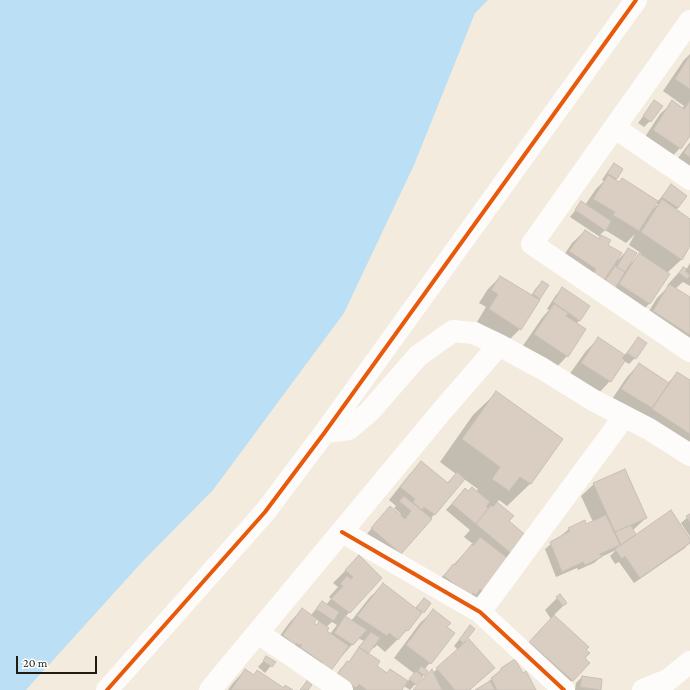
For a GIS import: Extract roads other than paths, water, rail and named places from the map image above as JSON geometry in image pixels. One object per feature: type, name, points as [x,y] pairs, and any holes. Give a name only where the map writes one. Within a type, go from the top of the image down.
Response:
[{"type":"street","points":[[107,690],[265,512],[325,432],[636,0]]},
{"type":"street","points":[[690,21],[532,244],[690,351]]},
{"type":"street","points":[[615,128],[690,179]]},
{"type":"street","points":[[325,432],[349,429],[370,411],[418,356],[453,331],[474,333],[543,369],[593,400],[649,429],[690,455]]},
{"type":"street","points":[[210,690],[499,346]]},
{"type":"street","points":[[480,612],[624,417]]},
{"type":"street","points":[[342,532],[480,612],[564,690]]},
{"type":"street","points":[[258,633],[342,690]]},
{"type":"street","points":[[643,690],[668,680],[690,662]]},
{"type":"water","points":[[0,0],[488,0],[475,13],[414,165],[344,313],[213,490],[143,561],[26,690],[0,690]]}]
